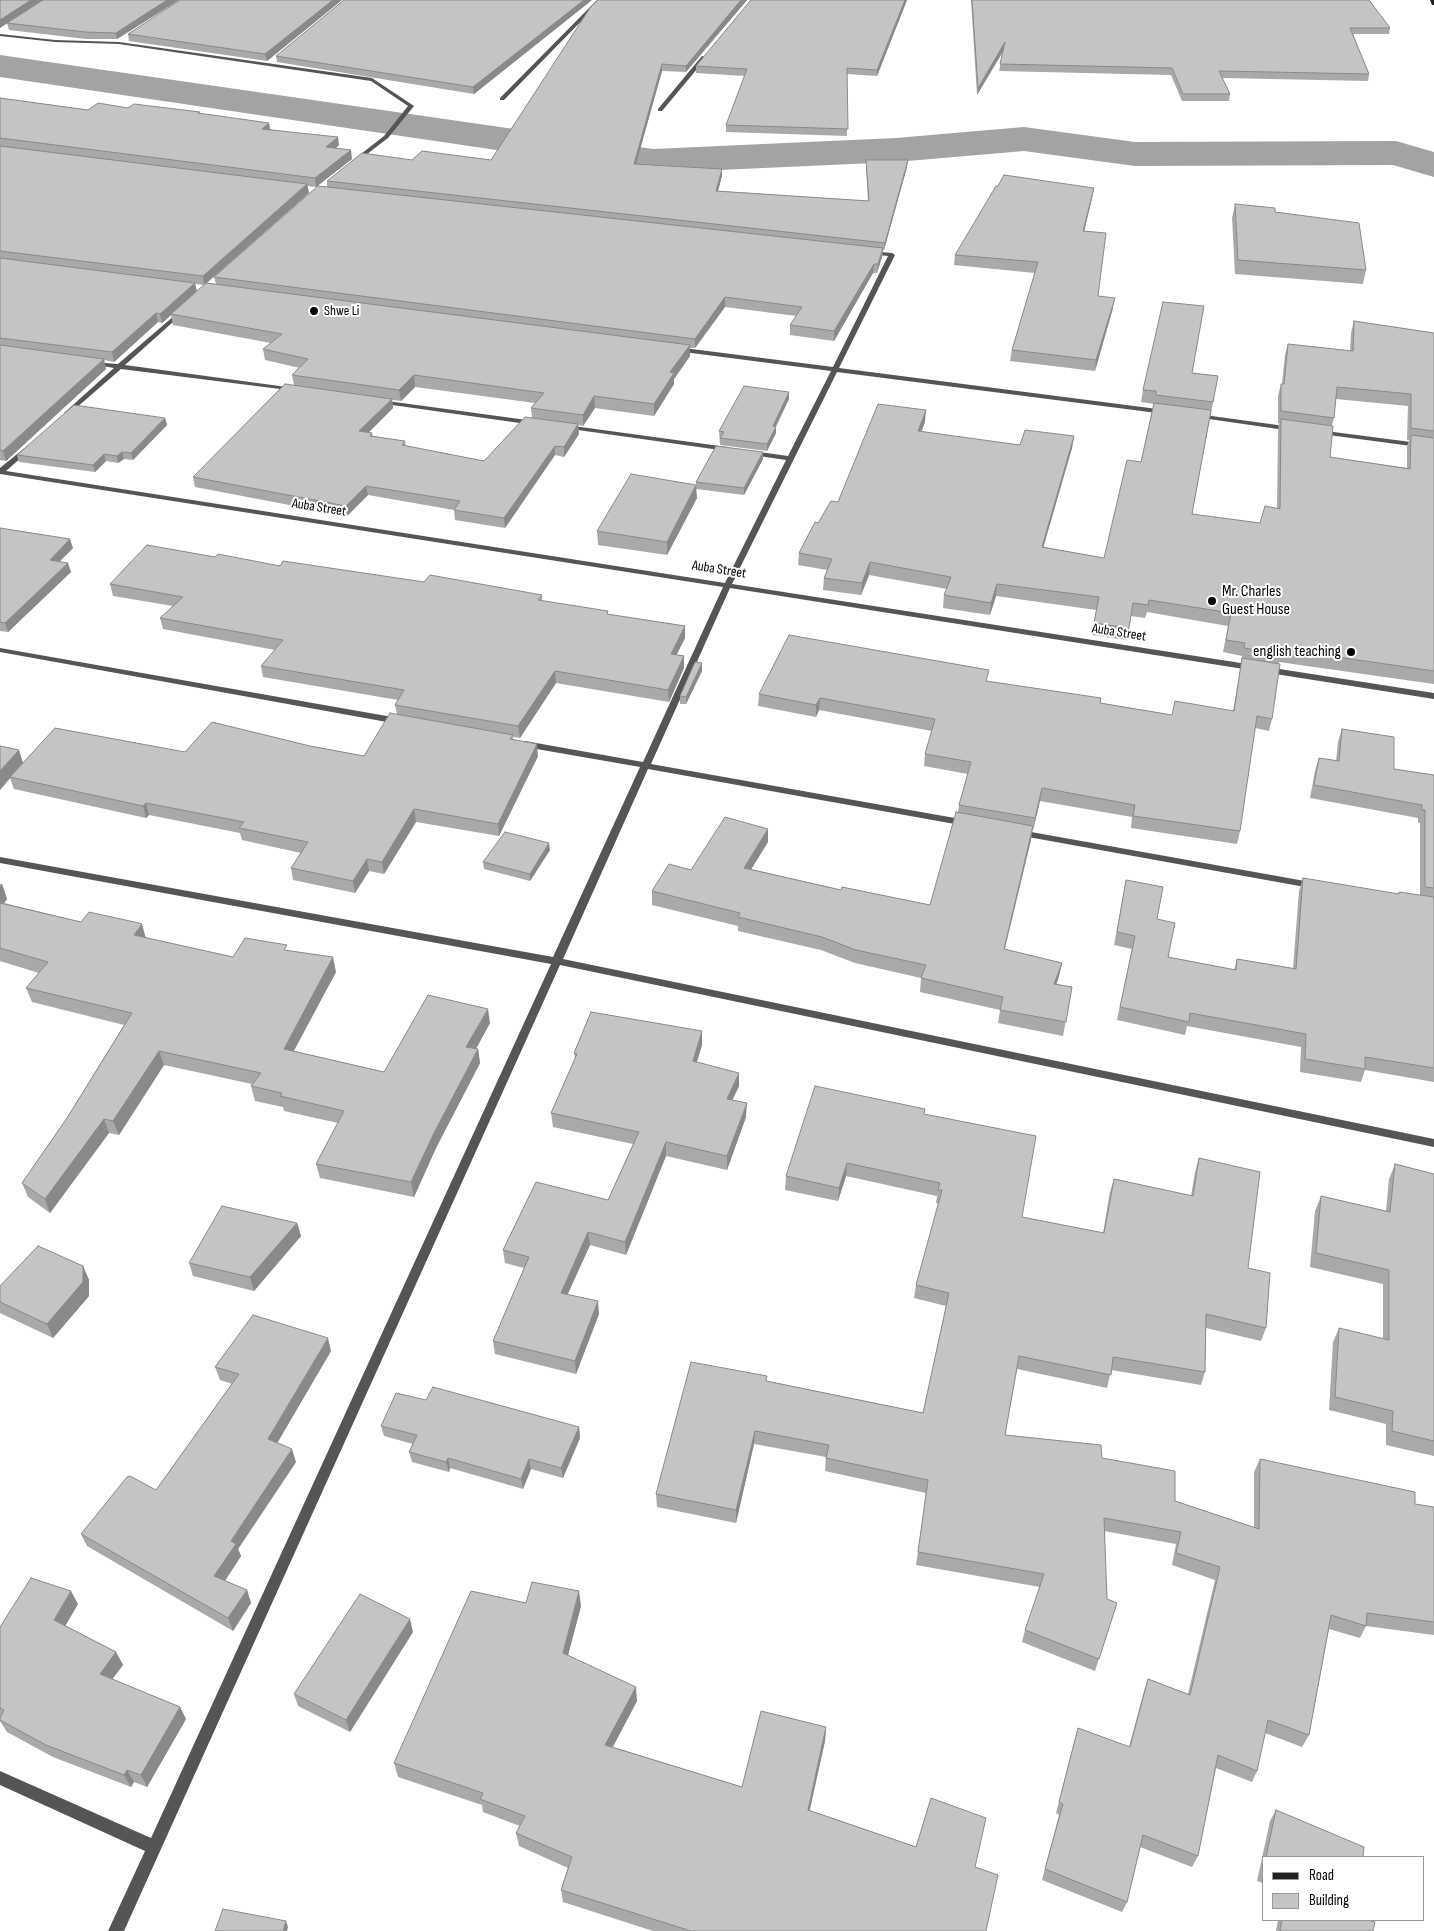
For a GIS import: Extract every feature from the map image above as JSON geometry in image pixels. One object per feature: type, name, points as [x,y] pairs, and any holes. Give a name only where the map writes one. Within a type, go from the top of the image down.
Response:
[{"type":"main road","points":[[1432,0],[1434,4]]},
{"type":"street","points":[[502,99],[600,0]]},
{"type":"street","points":[[0,34],[7,28]]},
{"type":"street","points":[[0,34],[55,41],[118,43],[372,80],[411,106],[386,137],[348,167]]},
{"type":"street","points":[[118,43],[127,38]]},
{"type":"street","points":[[660,110],[709,51]]},
{"type":"street","points":[[269,64],[276,58]]},
{"type":"street","points":[[116,1931],[728,584],[892,255],[862,252]]},
{"type":"street","points":[[60,419],[185,308]]},
{"type":"street","points":[[668,348],[1178,414]]},
{"type":"street","points":[[83,361],[307,392]]},
{"type":"street","points":[[376,401],[544,424]]},
{"type":"street","points":[[1188,415],[1296,429]]},
{"type":"street","points":[[554,426],[731,450]]},
{"type":"street","points":[[1316,432],[1434,447]]},
{"type":"street","points":[[0,472],[30,446]]},
{"type":"street","points":[[741,451],[790,458]]},
{"type":"street","name":"Auba Street","points":[[0,472],[728,584],[1434,696]]},
{"type":"street","points":[[0,650],[410,723]]},
{"type":"street","points":[[518,743],[976,825]]},
{"type":"street","points":[[1006,830],[1327,888]]},
{"type":"street","points":[[0,860],[556,961],[1434,1143]]},
{"type":"street","points":[[0,1778],[154,1847]]},
{"type":"building","points":[[0,0],[31,0],[0,20]]},
{"type":"building","points":[[43,0],[167,0],[116,33],[85,32],[7,23]]},
{"type":"building","points":[[180,0],[333,0],[265,54],[128,34]]},
{"type":"building","points":[[344,0],[584,0],[473,87],[276,56]]},
{"type":"building","points":[[598,0],[741,0],[686,66],[662,64],[634,164],[722,169],[716,191],[869,201],[866,160],[908,160],[885,243],[327,181],[362,153],[412,160],[422,151],[491,160],[590,8]]},
{"type":"building","points":[[751,0],[905,0],[877,70],[847,68],[848,129],[726,125],[747,69],[696,66]]},
{"type":"building","points":[[972,0],[1369,0],[1390,28],[1350,28],[1369,74],[1219,71],[1230,94],[1183,94],[1172,68],[1000,64],[1005,42],[978,88]]},
{"type":"building","points":[[0,98],[88,110],[98,103],[128,108],[134,104],[200,112],[198,113],[269,123],[262,129],[338,137],[326,147],[351,150],[315,178],[0,138]]},
{"type":"building","points":[[0,146],[307,184],[203,276],[0,251]]},
{"type":"building","points":[[1004,175],[1094,188],[1083,231],[1106,233],[1098,296],[1115,298],[1096,360],[1012,350],[1038,262],[955,255]]},
{"type":"building","points":[[318,186],[883,248],[878,264],[874,264],[834,331],[790,325],[802,307],[725,297],[695,339],[214,277]]},
{"type":"building","points":[[1235,204],[1275,208],[1275,212],[1359,223],[1366,270],[1238,260]]},
{"type":"building","points":[[0,258],[195,283],[160,314],[156,313],[112,352],[0,338]]},
{"type":"building","points":[[206,283],[690,345],[670,372],[674,373],[654,404],[594,396],[583,415],[531,408],[544,393],[414,375],[399,390],[292,375],[308,359],[263,349],[282,334],[171,314]]},
{"type":"building","points":[[1163,302],[1204,306],[1192,373],[1218,376],[1213,402],[1156,395],[1156,391],[1143,390]]},
{"type":"building","points":[[1354,321],[1434,333],[1434,431],[1411,428],[1411,394],[1337,387],[1334,418],[1281,411],[1281,384],[1284,384],[1288,344],[1353,351]]},
{"type":"building","points":[[0,345],[104,359],[3,451],[0,450]]},
{"type":"building","points":[[285,384],[392,399],[359,431],[372,433],[370,436],[405,441],[402,445],[484,461],[525,417],[578,424],[564,447],[555,446],[504,518],[454,510],[460,501],[366,486],[346,506],[193,477]]},
{"type":"building","points":[[744,386],[789,392],[773,426],[776,427],[767,444],[720,438],[724,432],[719,431]]},
{"type":"building","points":[[1154,403],[1211,410],[1192,514],[1260,523],[1265,506],[1280,509],[1281,419],[1333,426],[1330,457],[1410,469],[1411,435],[1434,438],[1434,671],[1282,649],[1281,654],[1244,648],[1245,643],[1226,640],[1231,613],[1149,600],[1148,605],[1133,603],[1129,628],[1094,623],[1099,597],[997,584],[991,603],[944,595],[951,577],[870,562],[862,583],[824,578],[832,559],[799,553],[815,522],[818,523],[831,501],[838,502],[878,404],[926,410],[918,431],[1020,445],[1025,430],[1074,436],[1042,547],[1104,558],[1127,460],[1141,462]]},
{"type":"building","points":[[74,405],[165,418],[131,453],[122,452],[117,456],[104,454],[93,465],[17,455]]},
{"type":"building","points":[[716,446],[763,452],[744,488],[696,482]]},
{"type":"building","points":[[631,474],[696,485],[667,542],[597,531]]},
{"type":"building","points":[[0,528],[70,539],[50,560],[68,563],[5,623],[0,622]]},
{"type":"building","points":[[147,545],[215,557],[218,554],[280,566],[283,561],[424,582],[430,575],[542,595],[538,600],[608,611],[607,614],[685,626],[671,654],[684,656],[668,690],[555,671],[518,726],[395,705],[404,690],[261,666],[283,640],[160,618],[183,597],[110,584]]},
{"type":"building","points":[[789,635],[989,670],[986,681],[1101,698],[1100,703],[1172,715],[1175,701],[1234,711],[1242,658],[1280,664],[1272,719],[1257,716],[1240,831],[1133,816],[1135,805],[1042,788],[1035,818],[959,805],[971,762],[925,754],[935,719],[820,698],[816,705],[759,694]]},
{"type":"building","points":[[695,662],[702,663],[686,697],[680,696]]},
{"type":"building","points":[[390,713],[513,735],[510,739],[537,744],[498,824],[414,809],[382,862],[367,859],[353,881],[291,868],[308,842],[239,828],[244,822],[146,803],[143,806],[10,777],[55,728],[185,752],[212,722],[310,746],[364,756]]},
{"type":"building","points":[[1342,729],[1394,737],[1394,769],[1434,775],[1434,888],[1425,887],[1425,810],[1422,810],[1422,805],[1314,785],[1319,758],[1339,761]]},
{"type":"building","points":[[0,746],[19,750],[0,771]]},
{"type":"building","points":[[956,812],[1033,826],[1004,949],[1062,963],[1054,984],[1072,987],[1066,1022],[1000,1010],[1003,997],[921,978],[926,965],[856,950],[822,937],[738,917],[740,913],[652,891],[669,864],[691,870],[725,817],[768,829],[744,868],[841,890],[842,887],[930,905]]},
{"type":"building","points":[[505,832],[549,843],[530,874],[483,862]]},
{"type":"building","points":[[1303,878],[1399,894],[1399,892],[1434,897],[1434,1068],[1365,1057],[1365,1069],[1305,1059],[1306,1034],[1190,1013],[1189,1022],[1120,1007],[1135,936],[1117,932],[1126,880],[1163,887],[1157,919],[1175,923],[1168,957],[1236,970],[1237,959],[1296,969]]},
{"type":"building","points":[[0,903],[81,922],[89,912],[139,923],[142,924],[134,935],[233,957],[245,938],[287,945],[284,950],[333,957],[284,1049],[384,1072],[428,995],[488,1009],[466,1047],[478,1049],[434,1133],[411,1182],[316,1164],[344,1111],[280,1096],[282,1093],[251,1086],[261,1073],[159,1051],[113,1121],[104,1119],[45,1199],[22,1183],[67,1118],[132,1013],[26,988],[48,962],[0,948]]},
{"type":"building","points":[[591,1012],[702,1031],[693,1061],[739,1073],[727,1099],[747,1103],[727,1156],[666,1142],[625,1242],[588,1232],[561,1293],[598,1301],[575,1361],[493,1341],[529,1257],[503,1250],[536,1182],[608,1200],[639,1132],[551,1113],[577,1054],[574,1053]]},
{"type":"building","points":[[815,1086],[925,1109],[924,1114],[1036,1136],[1022,1217],[1104,1233],[1114,1179],[1193,1196],[1199,1158],[1260,1172],[1248,1268],[1270,1273],[1266,1328],[1206,1314],[1205,1372],[1113,1357],[1111,1375],[1019,1356],[1005,1435],[1101,1445],[1102,1458],[1175,1471],[1175,1501],[1259,1529],[1260,1459],[1415,1492],[1415,1504],[1434,1507],[1434,1622],[1367,1613],[1366,1626],[1331,1615],[1309,1735],[1268,1720],[1257,1771],[1218,1755],[1198,1856],[1143,1835],[1127,1902],[1045,1869],[1063,1804],[1059,1802],[1078,1728],[1130,1747],[1148,1679],[1190,1695],[1220,1567],[1176,1553],[1181,1532],[1104,1518],[1107,1599],[1117,1603],[1099,1659],[1025,1630],[1044,1574],[918,1552],[928,1480],[826,1458],[829,1445],[755,1431],[736,1510],[656,1494],[691,1362],[767,1376],[766,1381],[923,1413],[949,1293],[916,1285],[942,1190],[938,1190],[940,1183],[847,1163],[839,1188],[786,1176]]},
{"type":"building","points":[[1395,1164],[1434,1174],[1434,1441],[1392,1431],[1393,1411],[1335,1397],[1339,1328],[1389,1340],[1389,1270],[1316,1253],[1321,1196],[1390,1212]]},
{"type":"building","points":[[222,1206],[297,1223],[250,1277],[189,1263]]},
{"type":"building","points":[[38,1246],[83,1266],[83,1282],[47,1324],[0,1302],[0,1286]]},
{"type":"building","points":[[253,1315],[328,1338],[268,1439],[292,1449],[231,1541],[236,1544],[214,1576],[247,1590],[228,1618],[81,1534],[127,1477],[130,1476],[156,1490],[239,1374],[215,1367]]},
{"type":"building","points":[[433,1387],[579,1427],[561,1468],[529,1459],[521,1479],[448,1458],[446,1462],[409,1452],[417,1435],[381,1426],[396,1393],[426,1400]]},
{"type":"building","points":[[31,1578],[71,1591],[54,1620],[116,1652],[100,1674],[180,1707],[141,1775],[127,1770],[124,1775],[46,1745],[0,1720],[4,1710],[0,1708],[0,1627]]},
{"type":"building","points":[[532,1582],[579,1591],[563,1653],[636,1687],[605,1745],[742,1787],[761,1711],[826,1727],[808,1810],[916,1847],[931,1798],[986,1818],[975,1867],[998,1875],[986,1931],[691,1931],[561,1890],[572,1857],[516,1833],[525,1816],[480,1799],[483,1793],[394,1763],[471,1591],[526,1603]]},
{"type":"building","points":[[360,1594],[410,1619],[346,1720],[294,1694]]},
{"type":"building","points":[[1276,1810],[1364,1847],[1363,1856],[1266,1856]]},
{"type":"building","points":[[223,1909],[286,1921],[283,1931],[215,1931]]},
{"type":"building","points":[[1282,1921],[1375,1922],[1373,1931],[1280,1931]]},
{"type":"waterway","points":[[0,66],[653,161],[896,150],[1024,139],[1135,154],[1396,153],[1434,165]]},
{"type":"place","name":"Shwe Li","points":[[314,311]]},
{"type":"place","name":"Mr. Charles Guest House","points":[[1212,601]]},
{"type":"place","name":"english teaching","points":[[1351,652]]}]
